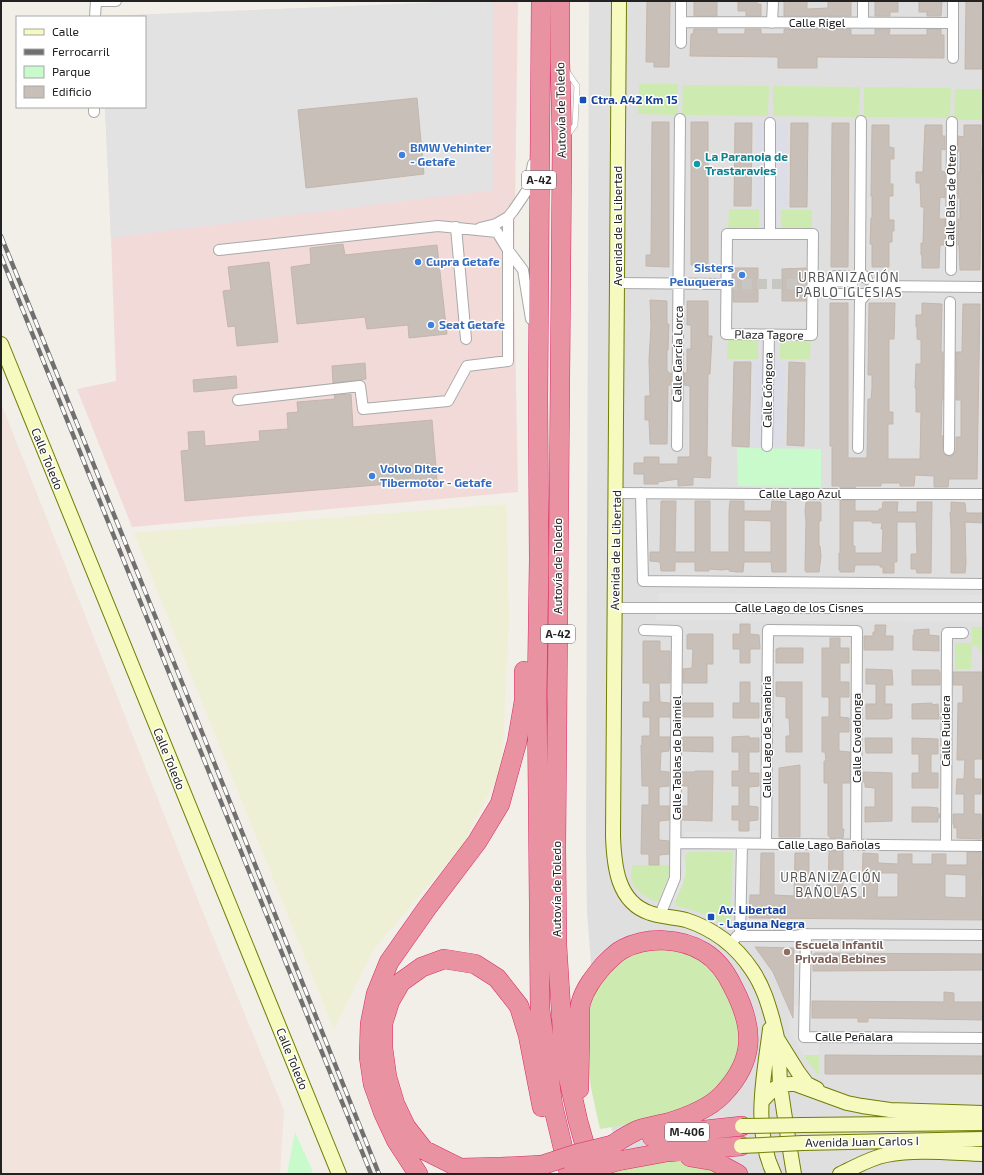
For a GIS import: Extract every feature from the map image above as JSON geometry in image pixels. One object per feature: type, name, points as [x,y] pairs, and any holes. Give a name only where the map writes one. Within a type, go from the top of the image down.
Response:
[{"type":"highway","name":"Autovía de Toledo","points":[[541,1],[538,358],[539,559],[537,694],[540,1008],[553,1106],[569,1174]]},
{"type":"highway","name":"Autovía de Toledo","points":[[560,1],[562,146],[556,847],[557,945],[564,1058],[578,1121],[594,1174]]},
{"type":"highway","points":[[418,1174],[396,1140],[383,1112],[373,1084],[369,1056],[370,1024],[376,994],[389,962],[427,908],[477,842],[500,804],[517,742],[524,700],[528,497],[538,398]]},
{"type":"highway","points":[[578,1121],[580,1003],[591,981],[612,957],[624,949],[643,942],[656,940],[669,941],[687,945],[705,953],[718,964],[729,978],[745,1010],[749,1028],[749,1041],[747,1054],[743,1065],[735,1079],[722,1095],[707,1106],[692,1115],[638,1130],[615,1153]]},
{"type":"highway","points":[[542,1165],[460,1168],[424,1150],[406,1127],[395,1104],[388,1077],[382,1048],[383,1023],[390,1001],[401,982],[422,967],[444,959],[475,964],[497,978],[519,1006],[528,1035],[544,1118],[558,1174]]},
{"type":"highway","name":"M-406","points":[[572,1174],[615,1153],[676,1133],[742,1126]]},
{"type":"highway","name":"M-406","points":[[521,1174],[542,1165],[576,1154],[667,1152],[741,1146]]},
{"type":"highway","points":[[667,1152],[714,1160],[738,1174]]},
{"type":"street","points":[[95,16],[96,1],[116,1]]},
{"type":"street","name":"Avenida de la Libertad","points":[[619,1],[613,836],[615,867],[626,896],[637,905],[649,912],[685,920],[705,927],[719,936],[735,940],[741,955],[759,982],[772,1017],[777,1038],[780,1085],[794,1174]]},
{"type":"street","points":[[681,1],[681,43]]},
{"type":"street","points":[[772,22],[773,1]]},
{"type":"street","points":[[863,1],[863,23]]},
{"type":"street","points":[[953,1],[953,58]]},
{"type":"street","name":"Calle Rigel","points":[[681,22],[953,23]]},
{"type":"street","name":"Calle García Lorca","points":[[678,446],[680,119]]},
{"type":"street","points":[[861,121],[860,272],[874,286],[983,287]]},
{"type":"street","name":"Calle Blas de Otero","points":[[950,270],[952,122]]},
{"type":"street","points":[[770,123],[770,234]]},
{"type":"street","points":[[474,229],[496,224],[508,217],[528,189],[540,127]]},
{"type":"street","points":[[238,400],[360,386],[363,409],[448,400],[467,366],[508,361],[508,217]]},
{"type":"street","points":[[219,250],[438,226],[497,232],[522,270],[538,358]]},
{"type":"street","points":[[456,227],[466,338]]},
{"type":"street","name":"Plaza Tagore","points":[[727,234],[813,234],[818,284],[812,335],[726,334],[727,284],[727,234]]},
{"type":"street","points":[[818,284],[835,276],[865,277]]},
{"type":"street","points":[[617,283],[727,284]]},
{"type":"street","points":[[818,284],[833,294],[866,294]]},
{"type":"street","points":[[858,448],[860,301],[874,286]]},
{"type":"street","points":[[949,450],[950,302]]},
{"type":"street","name":"Calle Góngora","points":[[767,446],[769,335]]},
{"type":"street","name":"Calle Toledo","points":[[1,344],[339,1174]]},
{"type":"street","name":"Calle Lago Azul","points":[[616,493],[983,494]]},
{"type":"street","points":[[641,493],[643,581],[983,584]]},
{"type":"street","name":"Calle Lago de los Cisnes","points":[[615,608],[983,608]]},
{"type":"street","name":"Calle Tablas de Daimiel","points":[[644,630],[677,631],[675,878],[660,915]]},
{"type":"street","name":"Calle Lago de Sanabria","points":[[766,844],[768,630],[857,631]]},
{"type":"street","name":"Calle Covadonga","points":[[856,844],[857,631]]},
{"type":"street","name":"Calle Ruidera","points":[[946,846],[947,633],[963,633]]},
{"type":"street","name":"Calle Lago Bañolas","points":[[676,844],[982,846]]},
{"type":"street","points":[[742,844],[735,940],[806,934],[983,935]]},
{"type":"street","name":"Calle Peñalara","points":[[806,934],[804,1037],[983,1038]]},
{"type":"street","name":"Avenida de la Libertad","points":[[772,1017],[761,1108],[762,1133],[766,1153],[774,1172]]},
{"type":"street","name":"Avenida de la Libertad","points":[[777,1038],[807,1084],[834,1099]]},
{"type":"street","points":[[762,1101],[780,1085],[795,1084],[834,1099],[862,1106],[890,1110],[983,1113]]},
{"type":"street","name":"Avenida Juan Carlos I","points":[[742,1126],[983,1122]]},
{"type":"street","name":"Avenida Juan Carlos I","points":[[741,1146],[802,1143],[983,1139]]},
{"type":"street","points":[[845,1172],[872,1159],[885,1155],[918,1152],[983,1154]]},
{"type":"lane","points":[[818,284],[855,284]]},
{"type":"shaded area","points":[[474,1],[518,1],[514,276],[518,492],[132,527],[77,389],[116,381],[105,108],[146,108],[146,16],[108,16]]},
{"type":"shaded area","points":[[493,1],[493,190],[111,238],[105,108],[146,108],[146,16],[108,16]],"holes":[[[417,99],[423,174],[306,188]]]},
{"type":"shaded area","points":[[589,1],[983,1],[983,1174],[625,1174],[601,1093],[587,912]]},
{"type":"shaded area","points":[[756,122],[788,123],[787,207],[778,207],[777,234],[762,234],[762,206],[755,206]]},
{"type":"shaded area","points":[[761,335],[777,335],[776,362],[785,362],[783,445],[781,446],[753,447],[754,362],[761,362]]},
{"type":"shaded area","points":[[1,403],[196,895],[284,1110],[280,1174],[1,1174]]},
{"type":"shaded area","points":[[658,593],[983,595],[983,604],[658,603]]},
{"type":"shaded area","points":[[657,611],[983,613],[983,622],[656,620]]},
{"type":"shaded area","points":[[759,831],[759,837],[684,838],[684,832]]},
{"type":"shaded area","points":[[685,858],[686,871],[683,883],[675,901],[672,899],[680,882],[682,871],[681,859]]},
{"type":"shaded area","points":[[790,1006],[800,1006],[800,1044],[819,1044],[819,1055],[803,1055],[790,1032]]},
{"type":"green space","points":[[639,84],[678,84],[678,115],[638,114]]},
{"type":"green space","points":[[683,85],[769,86],[768,116],[682,115]]},
{"type":"green space","points":[[773,86],[860,87],[859,117],[773,116]]},
{"type":"green space","points":[[864,87],[951,88],[950,118],[864,117]]},
{"type":"green space","points":[[955,89],[983,89],[983,120],[954,120]]},
{"type":"green space","points":[[729,209],[759,209],[759,231],[728,231]]},
{"type":"green space","points":[[781,210],[812,210],[812,232],[781,232]]},
{"type":"green space","points":[[728,337],[758,338],[758,359],[727,359]]},
{"type":"green space","points":[[780,337],[811,337],[810,359],[780,359]]},
{"type":"green space","points":[[737,448],[821,449],[821,487],[738,486]]},
{"type":"green space","points":[[507,504],[509,623],[502,769],[462,846],[374,949],[334,1030],[134,533]]},
{"type":"green space","points":[[972,627],[983,627],[983,669],[982,655],[977,646],[972,646],[971,669],[955,669],[955,643],[971,643]]},
{"type":"green space","points":[[691,852],[733,852],[731,925],[727,927],[709,916],[677,906],[675,901],[684,880],[686,854]]},
{"type":"green space","points":[[632,865],[670,865],[668,878],[658,902],[650,899],[638,890],[632,882]]},
{"type":"green space","points":[[676,948],[707,964],[725,986],[740,1015],[741,1057],[710,1098],[666,1118],[600,1129],[591,1088],[586,1052],[589,999],[615,963],[642,950]]},
{"type":"green space","points":[[803,1055],[819,1055],[819,1076]]},
{"type":"green space","points":[[295,1132],[313,1172],[306,1174],[287,1174]]},
{"type":"green space","points":[[673,1161],[704,1166],[724,1174],[612,1174],[611,1171],[654,1163]]},
{"type":"building","points":[[647,1],[670,1],[669,67],[654,67],[654,62],[646,62]]},
{"type":"building","points":[[694,1],[717,1],[717,16],[694,16]]},
{"type":"building","points":[[738,1],[757,1],[757,4],[761,4],[761,16],[746,16],[746,11],[738,11]]},
{"type":"building","points":[[784,1],[807,1],[807,9],[828,8],[828,1],[851,1],[851,16],[784,16]]},
{"type":"building","points":[[875,1],[898,1],[898,12],[890,12],[890,16],[875,16]]},
{"type":"building","points":[[919,1],[942,1],[941,16],[927,16],[927,12],[919,12]]},
{"type":"building","points":[[966,1],[983,1],[983,69],[965,69]]},
{"type":"building","points":[[694,29],[717,29],[717,34],[745,34],[745,29],[761,29],[761,34],[784,34],[784,29],[851,29],[851,35],[875,35],[875,29],[890,29],[889,35],[927,35],[927,29],[941,29],[941,35],[944,35],[944,58],[817,57],[817,68],[778,68],[778,57],[690,56],[691,34],[693,34]]},
{"type":"building","points":[[417,98],[424,174],[306,188],[298,110]]},
{"type":"building","points":[[652,122],[669,122],[669,267],[646,266],[646,255],[651,255]]},
{"type":"building","points":[[691,122],[708,122],[708,265],[691,265]]},
{"type":"building","points":[[735,123],[752,123],[751,206],[734,206]]},
{"type":"building","points":[[791,123],[808,123],[807,207],[790,207]]},
{"type":"building","points":[[832,123],[849,123],[848,267],[831,267]]},
{"type":"building","points":[[872,125],[889,125],[889,147],[894,148],[894,159],[890,159],[890,184],[893,184],[893,196],[889,196],[889,220],[894,220],[894,231],[892,231],[892,242],[889,242],[889,267],[872,267],[872,244],[870,244],[872,218]]},
{"type":"building","points":[[925,125],[942,125],[942,136],[945,136],[945,150],[941,149],[941,171],[945,172],[945,198],[940,197],[939,219],[945,219],[945,245],[940,245],[939,268],[922,268],[921,243],[923,243],[924,207],[921,207],[920,183],[916,183],[916,172],[923,172]]},
{"type":"building","points":[[964,125],[981,125],[983,173],[981,173],[980,270],[960,270],[958,245],[960,198],[958,198],[958,172],[960,172],[960,151],[958,151],[958,136],[964,137]]},
{"type":"building","points":[[343,244],[345,255],[437,245],[447,334],[409,338],[408,325],[367,329],[365,317],[297,324],[291,267],[311,264],[310,248]]},
{"type":"building","points":[[269,262],[278,342],[237,346],[235,326],[228,327],[223,291],[231,290],[228,267]]},
{"type":"building","points":[[733,268],[758,268],[758,302],[733,302]]},
{"type":"building","points":[[806,268],[806,301],[782,301],[782,269]]},
{"type":"building","points":[[650,300],[667,301],[667,324],[669,324],[667,371],[668,373],[671,373],[671,385],[668,385],[667,444],[650,444],[649,420],[645,420],[645,396],[650,396]]},
{"type":"building","points":[[687,301],[708,301],[708,336],[712,336],[710,374],[708,374],[707,457],[711,457],[710,478],[693,477],[693,485],[678,486],[678,479],[658,482],[658,484],[644,484],[644,474],[634,474],[634,463],[644,463],[644,457],[659,457],[659,464],[678,464],[678,457],[690,457],[690,386],[684,385],[684,373],[687,373],[687,349],[691,349],[691,325],[687,325]]},
{"type":"building","points":[[830,303],[848,303],[848,458],[867,458],[868,399],[871,399],[872,388],[872,375],[868,375],[869,303],[895,303],[894,339],[889,339],[889,412],[893,412],[893,424],[888,424],[888,459],[920,459],[921,412],[916,412],[915,388],[916,364],[921,364],[921,340],[917,339],[916,315],[922,315],[922,303],[942,304],[942,450],[944,454],[949,456],[954,454],[956,450],[956,437],[961,437],[961,400],[956,400],[956,352],[962,352],[963,304],[980,304],[977,479],[949,479],[948,487],[934,487],[934,476],[915,475],[914,486],[900,486],[900,483],[881,483],[881,486],[856,486],[855,488],[840,488],[840,486],[832,486],[832,446],[830,446]]},
{"type":"building","points":[[734,362],[751,362],[749,447],[732,446]]},
{"type":"building","points":[[789,362],[805,363],[804,446],[787,445]]},
{"type":"building","points":[[365,363],[366,379],[333,383],[332,366]]},
{"type":"building","points":[[236,376],[237,388],[194,392],[193,380]]},
{"type":"building","points":[[351,394],[353,427],[432,420],[437,480],[185,501],[181,451],[189,450],[188,432],[204,431],[205,446],[260,441],[259,431],[288,429],[287,413],[298,412],[297,402],[335,399],[334,395]]},
{"type":"building","points":[[840,500],[855,500],[855,511],[879,511],[879,509],[882,509],[883,502],[898,502],[897,512],[917,512],[917,502],[932,502],[931,573],[917,573],[916,569],[911,569],[911,554],[917,554],[916,522],[897,522],[897,562],[894,562],[894,573],[883,573],[883,567],[880,567],[880,565],[855,565],[854,572],[840,572]],"holes":[[[853,521],[872,521],[872,523],[882,523],[882,553],[855,553],[855,546],[853,546]]]},
{"type":"building","points":[[661,501],[676,501],[675,552],[695,552],[695,501],[710,501],[710,552],[729,552],[730,501],[744,501],[744,511],[771,511],[772,501],[786,502],[786,572],[772,572],[771,562],[744,562],[743,572],[737,572],[729,571],[729,569],[695,571],[695,562],[675,562],[675,571],[661,571],[660,562],[650,561],[650,552],[660,552]],"holes":[[[744,520],[771,521],[771,552],[744,552]]]},
{"type":"building","points":[[806,502],[820,502],[821,504],[819,546],[821,556],[819,572],[806,572],[805,570]]},
{"type":"building","points":[[951,502],[965,503],[966,513],[983,513],[983,523],[965,522],[965,573],[951,573]]},
{"type":"building","points":[[740,624],[750,624],[750,634],[759,635],[760,649],[750,649],[750,663],[740,663],[740,649],[733,649],[733,634],[740,634]]},
{"type":"building","points":[[875,625],[886,625],[885,636],[893,636],[893,650],[864,650],[864,636],[873,636],[873,632],[875,632]]},
{"type":"building","points":[[929,629],[929,635],[939,636],[939,651],[913,650],[914,630]]},
{"type":"building","points":[[713,634],[713,664],[707,664],[707,683],[683,683],[683,669],[692,668],[693,649],[687,649],[687,635]]},
{"type":"building","points":[[830,638],[840,638],[840,648],[849,648],[849,663],[840,663],[840,682],[849,682],[849,697],[840,697],[840,717],[849,718],[849,732],[839,732],[839,751],[850,752],[850,783],[842,783],[843,838],[830,838],[830,836],[828,836],[828,783],[824,783],[824,761],[826,761],[825,752],[822,752],[822,717],[829,717],[829,697],[822,697],[822,648],[830,648]]},
{"type":"building","points":[[643,641],[660,641],[660,651],[670,651],[670,683],[659,683],[660,702],[670,703],[670,717],[659,717],[659,737],[670,737],[669,751],[661,752],[660,771],[669,772],[669,786],[659,787],[659,806],[669,806],[669,820],[659,821],[659,840],[669,841],[669,854],[659,855],[659,865],[649,865],[649,854],[641,854],[642,805],[649,805],[649,786],[642,786],[641,745],[642,736],[650,736],[650,717],[643,717],[643,702],[650,702],[650,683],[643,683]]},
{"type":"building","points":[[803,648],[803,663],[776,663],[776,649]]},
{"type":"building","points":[[866,669],[892,670],[893,685],[885,685],[885,704],[892,704],[892,718],[866,719],[866,704],[876,704],[876,684],[866,684]]},
{"type":"building","points":[[912,670],[939,670],[940,685],[912,685]]},
{"type":"building","points":[[953,672],[982,672],[982,759],[974,759],[974,779],[981,779],[981,794],[974,794],[974,814],[981,814],[981,839],[957,838],[957,828],[954,828],[953,824],[953,814],[964,814],[964,794],[956,794],[957,779],[964,779],[965,760],[957,760],[958,703],[963,703],[963,685],[953,685]]},
{"type":"building","points":[[740,682],[750,682],[750,703],[759,703],[759,718],[733,718],[733,703],[740,703]]},
{"type":"building","points":[[776,682],[802,682],[802,752],[786,752],[786,736],[790,736],[789,718],[786,718],[786,697],[776,696]]},
{"type":"building","points":[[683,703],[713,703],[713,717],[683,717]]},
{"type":"building","points":[[932,703],[932,705],[938,704],[939,719],[912,719],[912,704]]},
{"type":"building","points":[[749,736],[749,738],[759,738],[759,752],[749,752],[749,773],[759,773],[759,786],[749,787],[749,806],[758,807],[758,820],[749,821],[749,831],[739,831],[739,820],[732,820],[732,806],[739,806],[739,786],[732,786],[732,771],[739,771],[739,752],[732,752],[732,737]]},
{"type":"building","points":[[683,737],[713,737],[713,752],[683,751]]},
{"type":"building","points":[[865,738],[892,738],[892,753],[866,753]]},
{"type":"building","points":[[912,738],[938,739],[938,754],[931,754],[931,773],[938,773],[938,788],[912,788],[912,773],[919,773],[919,754],[912,754]]},
{"type":"building","points":[[800,765],[800,837],[779,837],[779,768]]},
{"type":"building","points":[[713,771],[712,821],[682,820],[682,806],[688,806],[688,786],[682,786],[682,772]]},
{"type":"building","points":[[863,772],[892,773],[892,821],[865,822],[865,807],[875,807],[875,788],[865,787],[865,782],[863,782]]},
{"type":"building","points":[[912,807],[938,808],[940,818],[938,817],[938,822],[912,822]]},
{"type":"building","points":[[829,851],[843,851],[843,896],[862,897],[863,853],[878,854],[878,863],[898,864],[898,854],[912,854],[912,864],[932,864],[932,854],[946,854],[946,865],[967,865],[967,852],[981,852],[981,862],[983,862],[983,875],[981,875],[981,897],[983,897],[983,920],[749,918],[750,895],[760,895],[761,853],[774,853],[774,895],[794,896],[795,853],[809,853],[809,896],[828,896]],"holes":[[[878,873],[898,873],[898,897],[877,897]],[[945,874],[966,875],[966,898],[945,897]]]},
{"type":"building","points":[[755,947],[794,948],[793,1018],[773,972]]},
{"type":"building","points":[[813,954],[983,954],[983,970],[813,971]]},
{"type":"building","points":[[944,992],[954,993],[954,1002],[983,1002],[983,1020],[868,1018],[868,1022],[858,1022],[858,1018],[812,1018],[812,1001],[944,1002]]},
{"type":"building","points":[[825,1055],[983,1056],[983,1074],[825,1074]]},
{"type":"tunnel","points":[[727,284],[813,284]]},
{"type":"railway","points":[[1,236],[379,1174]]},
{"type":"railway","points":[[1,256],[371,1174]]},
{"type":"place","name":"Ctra. A42 Km 15","points":[[583,100]]},
{"type":"place","name":"BMW Vehinter - Getafe","points":[[402,155]]},
{"type":"place","name":"La Paranoia de Trastaravies","points":[[697,164]]},
{"type":"place","name":"Cupra Getafe","points":[[418,262]]},
{"type":"place","name":"Sisters Peluqueras","points":[[742,275]]},
{"type":"place","name":"Seat Getafe","points":[[431,325]]},
{"type":"place","name":"Volvo Ditec Tibermotor - Getafe","points":[[372,476]]},
{"type":"place","name":"Av. Libertad - Laguna Negra","points":[[711,917]]},
{"type":"place","name":"Escuela Infantil Privada Bebines","points":[[787,952]]},
{"type":"district","name":"URBANIZACIÓN PABLO IGLESIAS","points":[[849,284]]},
{"type":"district","name":"URBANIZACIÓN BAÑOLAS I","points":[[831,884]]}]
